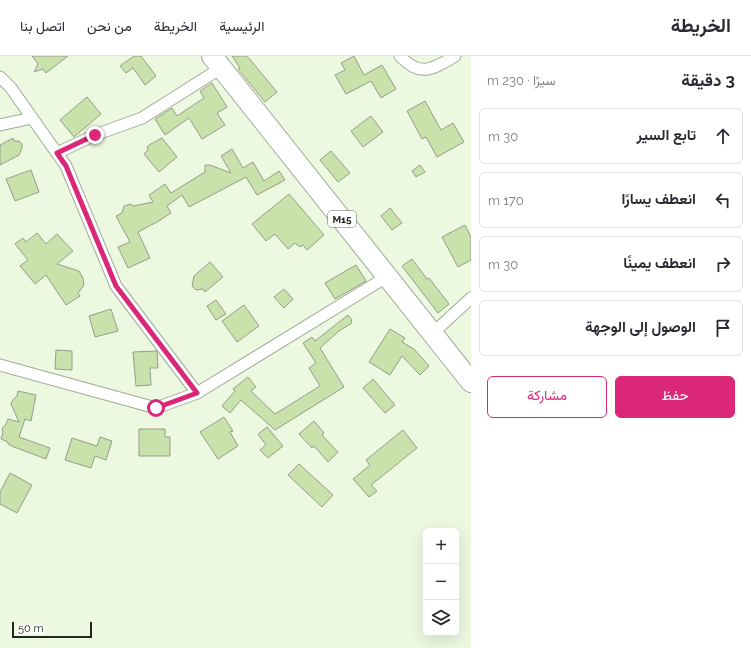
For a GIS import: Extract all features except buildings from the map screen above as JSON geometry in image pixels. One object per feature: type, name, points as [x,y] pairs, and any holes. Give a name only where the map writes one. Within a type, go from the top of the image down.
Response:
[{"type":"highway","name":"M15","points":[[217,62],[471,382]]},
{"type":"street","points":[[400,56],[418,69],[428,70],[455,56]]},
{"type":"street","points":[[57,153],[95,135],[142,118],[217,62]]},
{"type":"street","points":[[0,77],[11,88],[66,166],[116,286],[197,393]]},
{"type":"street","points":[[0,125],[32,118]]},
{"type":"street","points":[[0,365],[156,408],[197,393],[388,276]]},
{"type":"street","points":[[433,333],[471,298]]},
{"type":"route","points":[[95,135],[57,153],[66,166],[116,286],[197,393],[156,408]]}]
